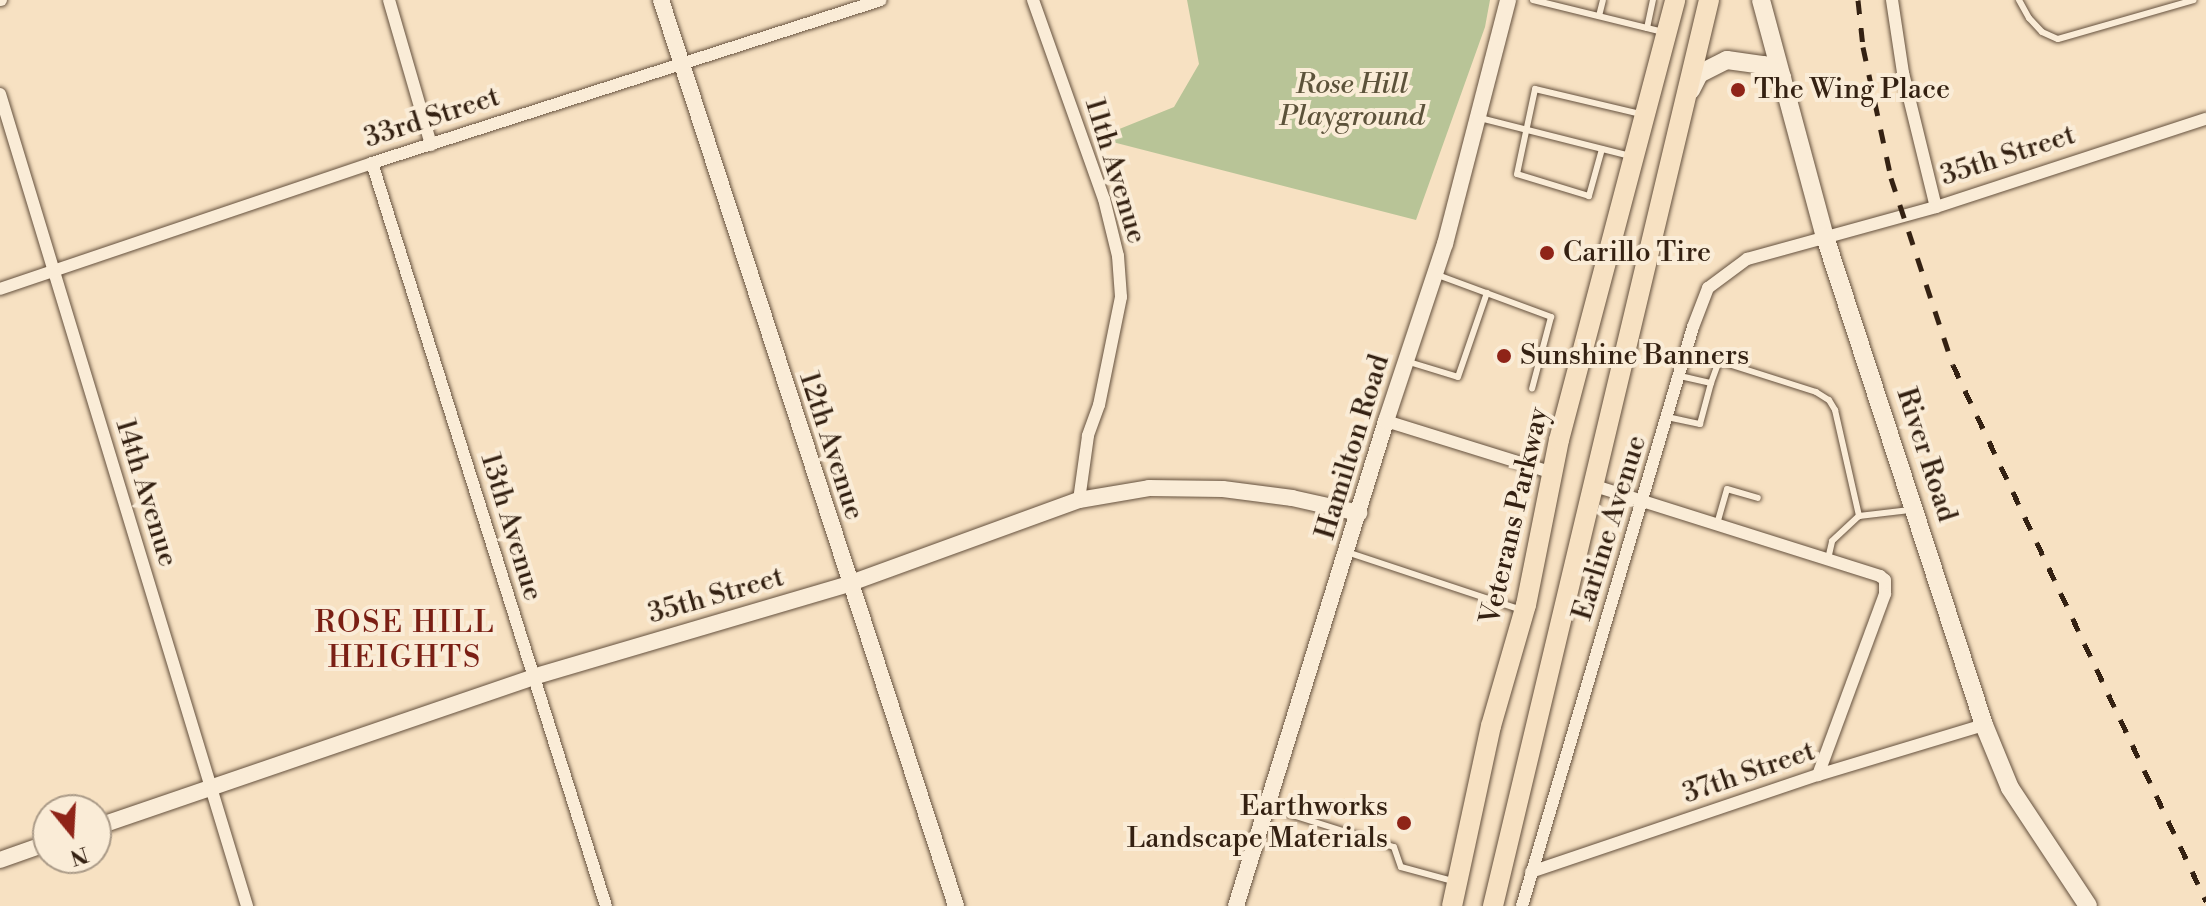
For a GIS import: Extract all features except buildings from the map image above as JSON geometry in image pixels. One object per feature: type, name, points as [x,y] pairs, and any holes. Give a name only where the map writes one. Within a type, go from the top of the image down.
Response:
[{"type":"main road","name":"Veterans Parkway","points":[[1452,906],[1491,726],[1524,611],[1553,473],[1644,115],[1656,30],[1675,0]]},
{"type":"main road","points":[[1493,906],[1709,0]]},
{"type":"main road","name":"River Road","points":[[1761,0],[1825,237],[1984,725],[2010,788],[2088,906]]},
{"type":"main road","points":[[1686,100],[1699,74],[1727,60],[1743,59],[1764,65],[1782,77]]},
{"type":"street","points":[[389,0],[431,145]]},
{"type":"street","name":"12th Avenue","points":[[661,0],[848,584],[956,906]]},
{"type":"street","name":"33rd Street","points":[[0,289],[372,163],[881,0]]},
{"type":"street","name":"11th Avenue","points":[[1033,0],[1104,199],[1118,256],[1121,297],[1099,405],[1088,436],[1079,500]]},
{"type":"street","name":"Hamilton Road","points":[[1236,906],[1386,421],[1435,274],[1480,118],[1508,0]]},
{"type":"street","points":[[1892,0],[1903,73],[1936,207]]},
{"type":"street","name":"14th Avenue","points":[[0,94],[247,906]]},
{"type":"street","name":"35th Street","points":[[1825,237],[1936,207],[2206,119]]},
{"type":"street","name":"13th Avenue","points":[[372,163],[606,906]]},
{"type":"street","name":"Earline Avenue","points":[[1522,906],[1679,376],[1708,288],[1747,259],[1825,237]]},
{"type":"street","points":[[1386,421],[1553,473]]},
{"type":"street","points":[[1595,486],[1828,559],[1885,580],[1885,594],[1818,775]]},
{"type":"street","name":"35th Street","points":[[112,822],[533,677],[848,584],[1079,500],[1149,488],[1223,489],[1292,498],[1359,513]]},
{"type":"street","name":"37th Street","points":[[1531,872],[1818,775],[1984,725]]},
{"type":"street","points":[[0,860],[32,849]]},
{"type":"lane","points":[[1533,0],[1553,2],[1656,30],[1653,0]]},
{"type":"lane","points":[[1599,16],[1603,0]]},
{"type":"lane","points":[[2019,0],[2042,32],[2058,39],[2194,0]]},
{"type":"lane","points":[[1623,22],[1626,11]]},
{"type":"lane","points":[[1602,149],[1589,196],[1517,174],[1535,89],[1644,115]]},
{"type":"lane","points":[[1480,118],[1633,157]]},
{"type":"lane","points":[[1435,274],[1551,317],[1532,389]]},
{"type":"lane","points":[[1406,361],[1458,377],[1487,293]]},
{"type":"lane","points":[[1667,417],[1700,424],[1719,361],[1816,392],[1829,400],[1859,516]]},
{"type":"lane","points":[[1679,376],[1711,383]]},
{"type":"lane","points":[[1717,524],[1727,489],[1758,498]]},
{"type":"lane","points":[[1828,559],[1832,541],[1859,516],[1914,509]]},
{"type":"lane","points":[[1347,552],[1524,611]]},
{"type":"lane","points":[[1267,807],[1394,847],[1401,867],[1457,882]]},
{"type":"green space","name":"Rose Hill Playground","points":[[1187,0],[1490,0],[1485,27],[1416,220],[1097,138],[1174,107],[1199,64]]},
{"type":"railway","points":[[1858,0],[1863,47],[1891,178],[1953,365],[2206,901]]},
{"type":"place","name":"The Wing Place","points":[[1738,90]]},
{"type":"place","name":"Carillo Tire","points":[[1547,253]]},
{"type":"place","name":"Sunshine Banners","points":[[1504,356]]},
{"type":"place","name":"Earthworks Landscape Materials","points":[[1404,823]]},
{"type":"district","name":"ROSE HILL HEIGHTS","points":[[405,640]]}]
